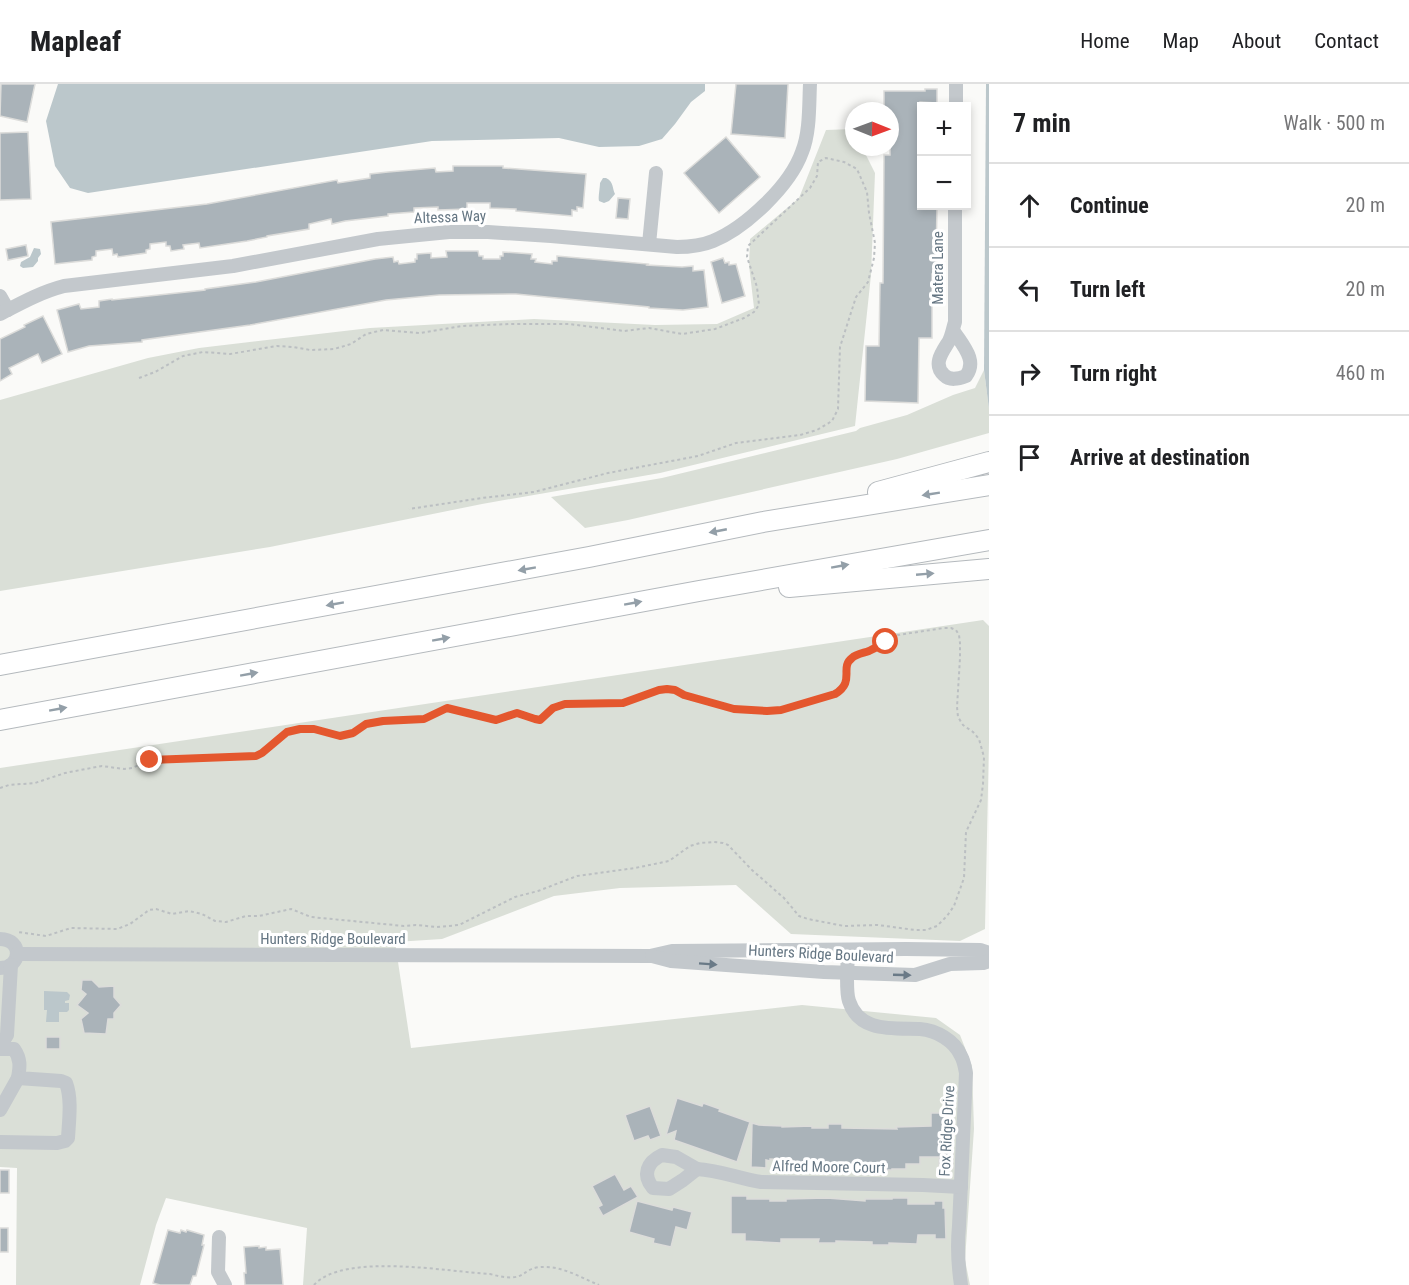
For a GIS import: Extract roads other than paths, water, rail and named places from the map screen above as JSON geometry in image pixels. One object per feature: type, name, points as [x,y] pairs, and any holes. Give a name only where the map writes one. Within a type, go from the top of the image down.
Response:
[{"type":"highway","points":[[763,522],[989,462]]},
{"type":"highway","points":[[0,665],[590,557],[763,522],[989,485]]},
{"type":"highway","points":[[0,720],[989,540]]},
{"type":"highway","points":[[699,591],[771,588],[989,568]]},
{"type":"street","name":"Altessa Way","points":[[4,312],[47,291],[64,286],[233,266],[409,235],[488,232],[677,247],[694,246],[713,241],[747,220],[786,183],[803,152],[810,84]]},
{"type":"street","points":[[956,84],[956,102]]},
{"type":"street","points":[[649,244],[656,172]]},
{"type":"street","name":"Matera Lane","points":[[953,330],[955,210]]},
{"type":"street","points":[[0,296],[4,312]]},
{"type":"street","points":[[0,939],[6,939],[16,948],[9,962],[7,1035],[0,1048],[14,1049],[21,1065],[18,1078],[0,1110]]},
{"type":"street","name":"Fox Ridge Drive","points":[[848,950],[849,1001],[864,1020],[876,1027],[922,1029],[938,1034],[950,1041],[961,1054],[966,1073],[957,1244],[961,1285]]},
{"type":"street","name":"Hunters Ridge Boulevard","points":[[9,962],[650,956],[672,951],[980,950],[989,953]]},
{"type":"street","name":"Hunters Ridge Boulevard","points":[[650,956],[670,961],[848,973],[915,975],[950,964],[989,961]]},
{"type":"street","points":[[0,1142],[57,1143],[68,1138],[70,1104],[66,1083],[18,1078]]},
{"type":"street","name":"Alfred Moore Court","points":[[697,1169],[762,1182],[961,1187]]},
{"type":"street","points":[[211,1285],[221,1279],[219,1237]]}]
